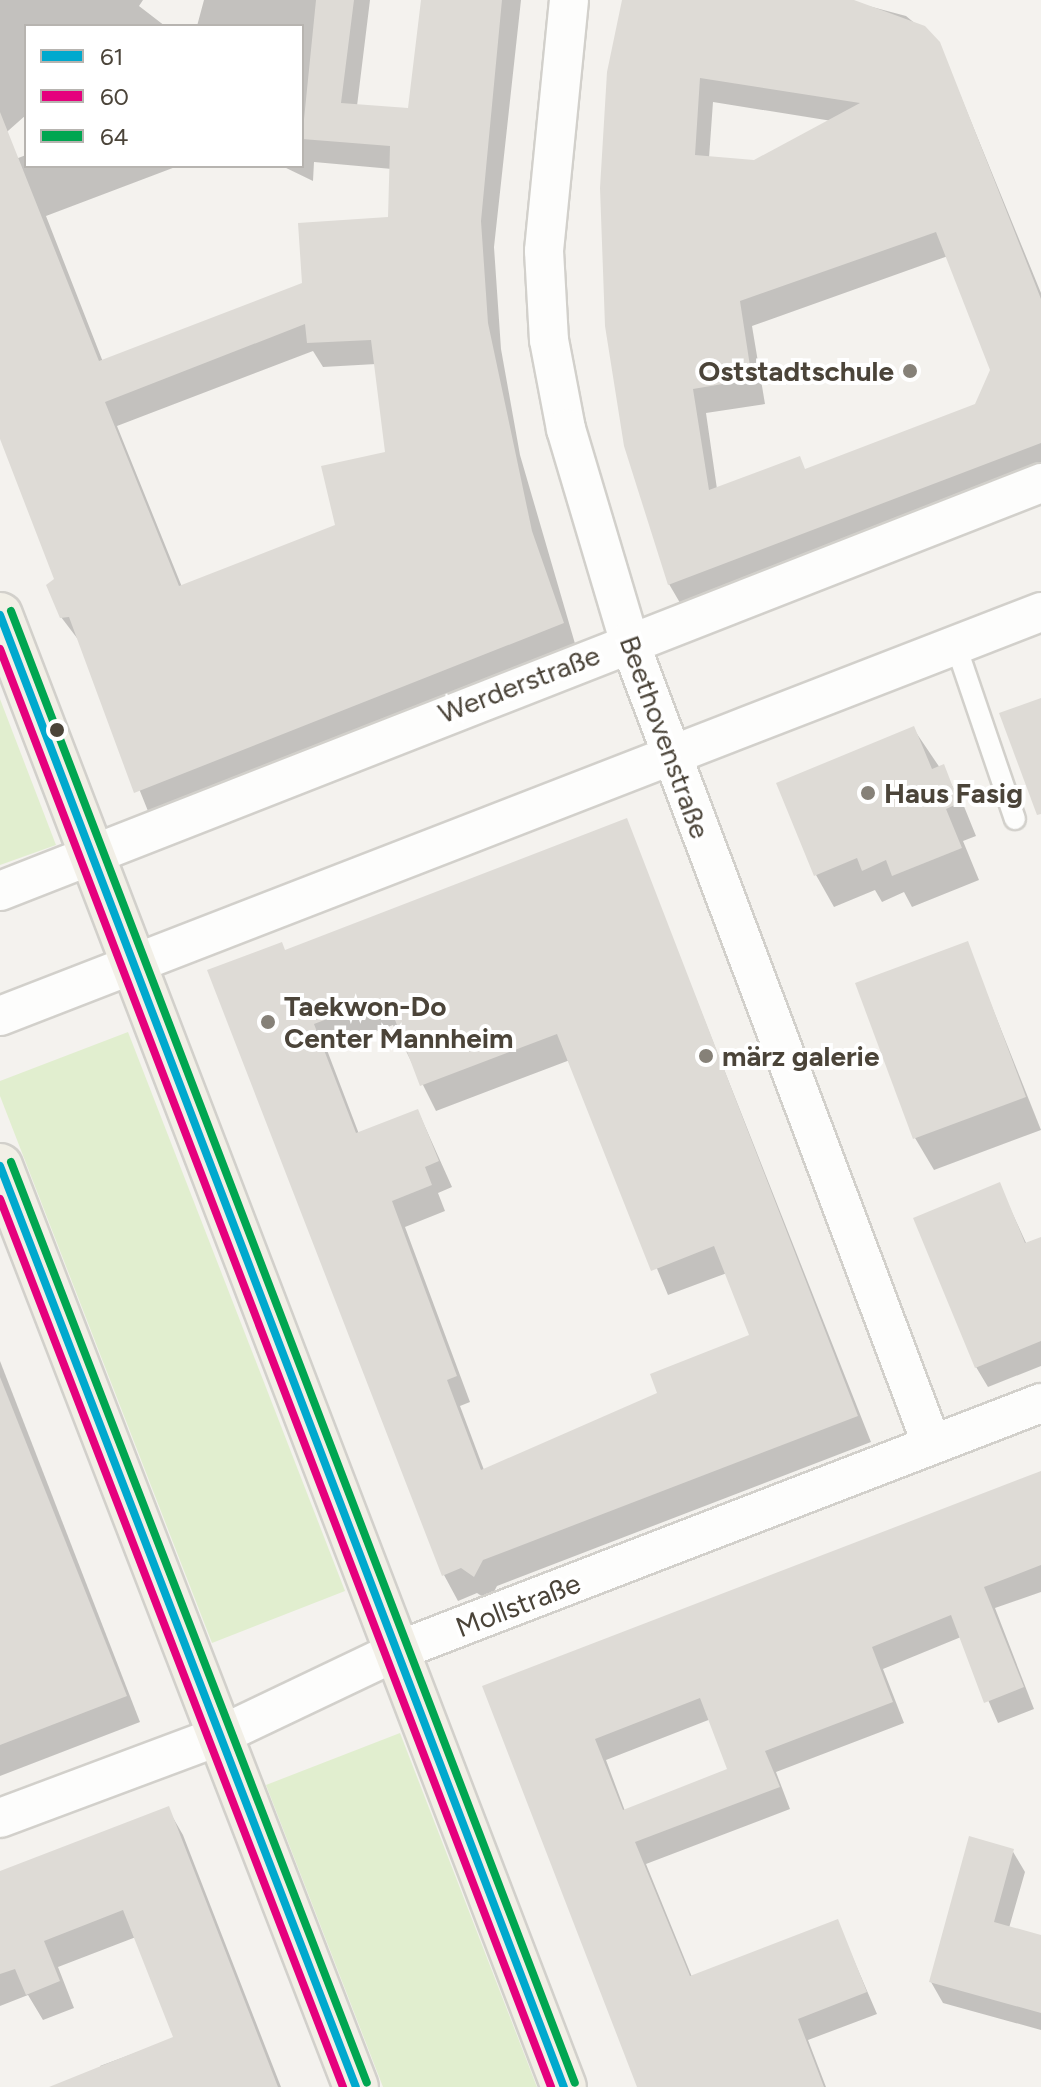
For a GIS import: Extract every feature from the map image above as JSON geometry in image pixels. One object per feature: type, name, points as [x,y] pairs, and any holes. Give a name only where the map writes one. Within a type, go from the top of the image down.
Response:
[{"type":"main road","points":[[0,615],[564,2087]]},
{"type":"main road","points":[[0,1166],[157,1560],[219,1736],[356,2087]]},
{"type":"street","name":"Beethovenstraße","points":[[569,0],[548,169],[549,340],[570,444],[629,641],[932,1445]]},
{"type":"street","name":"Werderstraße","points":[[0,891],[629,641],[1041,483]]},
{"type":"street","points":[[0,1016],[132,960],[1041,612]]},
{"type":"street","name":"Mollstraße","points":[[0,1818],[219,1736],[397,1651],[1041,1403]]},
{"type":"lane","points":[[955,643],[1015,819]]},
{"type":"green space","points":[[0,699],[56,845],[0,865]]},
{"type":"green space","points":[[128,1032],[345,1591],[212,1643],[0,1096],[0,1081]]},
{"type":"green space","points":[[400,1733],[537,2087],[383,2087],[266,1785]]},
{"type":"building","points":[[316,0],[354,0],[341,103],[408,108],[421,0],[502,0],[481,221],[488,323],[532,531],[564,623],[134,793],[69,617],[60,618],[46,585],[54,579],[0,439],[0,112],[99,361],[302,283],[298,223],[388,217],[390,146],[304,139]],"holes":[[[305,324],[307,343],[371,340],[385,452],[321,466],[335,525],[179,586],[105,402]]]},
{"type":"building","points":[[622,0],[854,0],[925,26],[940,42],[1041,299],[1041,443],[668,585],[624,446],[605,326],[600,188],[607,72]],"holes":[[[700,78],[860,103],[754,160],[695,155]],[[936,232],[990,370],[975,404],[805,469],[800,456],[709,490],[693,389],[752,379],[740,301]]]},
{"type":"building","points":[[1041,698],[1041,814],[1037,815],[999,713]]},
{"type":"building","name":"Haus Fasig","points":[[914,726],[932,769],[944,764],[959,803],[946,809],[962,848],[892,876],[886,860],[862,871],[857,858],[814,876],[776,783]]},
{"type":"building","points":[[627,818],[858,1416],[483,1560],[474,1577],[461,1568],[442,1576],[207,970],[282,942],[285,950]],"holes":[[[377,1000],[381,1007],[389,1004],[420,1086],[557,1034],[651,1271],[714,1246],[749,1335],[650,1374],[657,1393],[481,1470],[447,1380],[457,1376],[392,1201],[432,1185],[425,1167],[439,1161],[418,1109],[356,1133],[314,1024]]]},
{"type":"building","points":[[968,941],[1026,1097],[913,1139],[855,983]]},
{"type":"building","points":[[1000,1182],[1025,1243],[1041,1237],[1041,1341],[975,1368],[913,1218]]},
{"type":"building","points":[[0,1377],[127,1696],[0,1745]]},
{"type":"building","points":[[1041,1471],[1041,1565],[984,1587],[1024,1687],[984,1703],[951,1615],[872,1647],[893,1702],[765,1751],[780,1787],[635,1842],[690,1976],[838,1919],[867,1992],[798,2019],[824,2087],[637,2087],[482,1686]],"holes":[[[700,1698],[727,1769],[623,1810],[595,1739]]]},
{"type":"building","points":[[169,1806],[278,2087],[49,2087],[173,2037],[123,1910],[44,1941],[60,1981],[26,1995],[15,1969],[0,1974],[0,1871]]},
{"type":"building","points":[[969,1836],[1014,1849],[994,1922],[1041,1935],[1041,2013],[929,1982]]},
{"type":"transit line","name":"64","points":[[11,611],[575,2083]]},
{"type":"transit line","name":"61","points":[[0,615],[564,2087]]},
{"type":"transit line","name":"60","points":[[0,649],[551,2087]]},
{"type":"transit line","name":"64","points":[[11,1162],[367,2083]]},
{"type":"transit line","name":"61","points":[[0,1166],[356,2087]]},
{"type":"transit line","name":"60","points":[[0,1199],[343,2087]]},
{"type":"place","name":"Oststadtschule","points":[[910,371]]},
{"type":"place","name":"Haus Fasig","points":[[868,793]]},
{"type":"place","name":"Taekwon-Do Center Mannheim","points":[[268,1022]]},
{"type":"place","name":"märz galerie","points":[[706,1056]]}]
